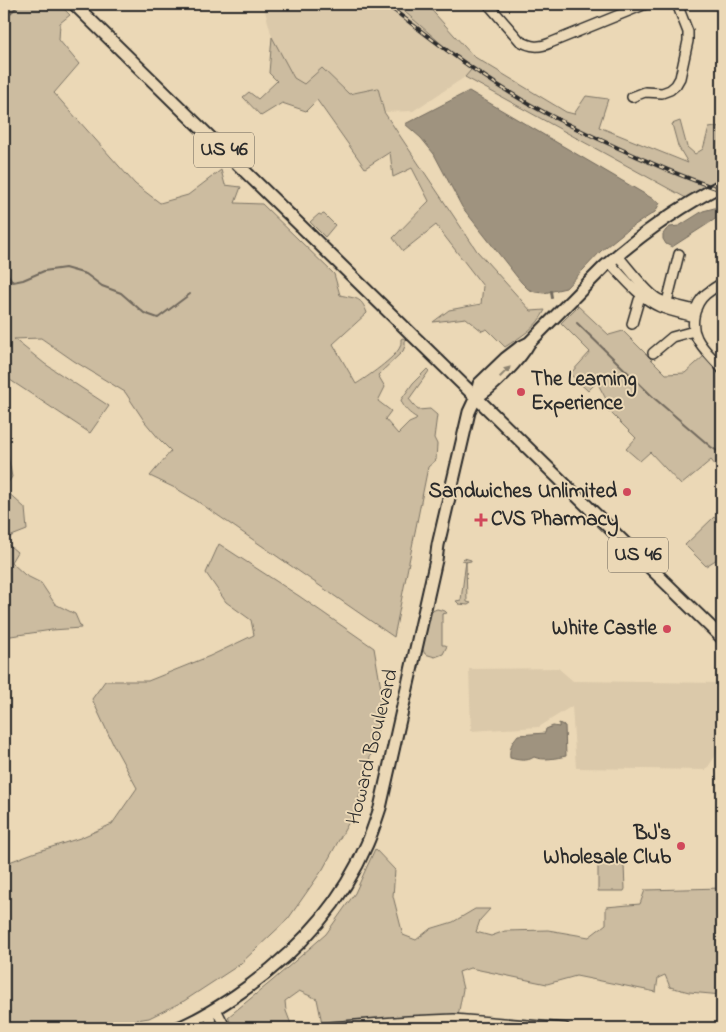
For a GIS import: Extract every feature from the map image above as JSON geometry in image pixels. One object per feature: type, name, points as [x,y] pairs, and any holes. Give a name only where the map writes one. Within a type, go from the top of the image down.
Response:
[{"type":"main road","name":"US 46","points":[[74,4],[722,638]]},
{"type":"main road","name":"Howard Boulevard","points":[[178,1028],[212,1011],[250,986],[286,956],[310,932],[342,891],[366,845],[380,808],[469,412],[479,384],[495,367],[519,348],[529,343],[613,259],[663,220],[722,185]]},
{"type":"street","points":[[488,4],[520,41],[538,47],[646,4]]},
{"type":"street","points":[[632,97],[645,92],[662,93],[670,90],[680,78],[688,41],[688,32],[676,4]]},
{"type":"street","points":[[666,306],[679,254]]},
{"type":"street","points":[[722,256],[722,268]]},
{"type":"street","points":[[613,259],[658,306],[695,313]]},
{"type":"street","points":[[722,283],[700,300],[695,313],[694,331],[697,339],[718,357],[722,369]]},
{"type":"street","points":[[632,324],[638,303],[646,294]]},
{"type":"street","points":[[653,353],[672,337],[694,331]]},
{"type":"street","points":[[212,1011],[212,1028]]},
{"type":"street","points":[[212,1011],[228,1028]]},
{"type":"street","points":[[317,1028],[454,1019],[565,1028]]},
{"type":"shaded area","points":[[4,4],[59,4],[70,15],[60,23],[59,40],[79,64],[54,93],[135,184],[160,203],[188,195],[221,170],[225,185],[241,187],[235,203],[262,204],[334,274],[340,295],[360,301],[367,313],[333,344],[356,384],[387,362],[400,347],[401,339],[405,339],[403,351],[378,375],[385,387],[378,401],[391,411],[385,419],[398,434],[417,418],[407,410],[401,400],[413,383],[427,369],[429,371],[409,399],[418,410],[430,409],[437,415],[434,438],[437,444],[436,460],[428,467],[394,637],[197,501],[150,476],[171,451],[145,422],[125,392],[74,361],[41,338],[14,339],[45,364],[109,406],[90,433],[4,376]]},
{"type":"shaded area","points":[[267,4],[396,4],[471,70],[465,77],[413,111],[384,112],[378,88],[349,94],[322,69],[304,84],[294,78],[272,37],[265,11]]},
{"type":"shaded area","points":[[396,4],[426,4],[473,56],[566,112],[574,114],[586,96],[608,99],[599,127],[688,163],[678,146],[672,124],[680,121],[687,147],[695,154],[703,149],[709,128],[722,126],[722,177],[686,198],[465,77],[471,70]]},
{"type":"shaded area","points":[[272,37],[294,78],[304,84],[322,68],[349,94],[378,88],[384,112],[477,251],[531,311],[545,310],[533,327],[505,347],[487,329],[482,331],[466,318],[433,322],[449,310],[481,304],[483,286],[436,225],[403,251],[393,238],[429,201],[412,168],[393,177],[390,152],[365,168],[317,100],[306,111],[282,103],[261,116],[243,97],[249,92],[258,99],[277,81],[269,73]]},
{"type":"shaded area","points":[[469,91],[660,203],[655,212],[627,230],[601,251],[566,288],[544,293],[528,289],[462,207],[434,154],[421,138],[405,124]]},
{"type":"shaded area","points":[[722,206],[722,216],[672,247],[666,244],[663,234],[670,227],[679,226],[703,211]]},
{"type":"shaded area","points":[[319,214],[324,214],[335,225],[325,237],[310,222]]},
{"type":"shaded area","points":[[578,306],[609,335],[623,331],[666,374],[685,373],[704,356],[722,375],[722,473],[711,460],[681,485],[650,452],[640,461],[626,449],[636,438],[603,405],[607,401],[597,382],[588,391],[570,374],[590,352],[561,323]]},
{"type":"shaded area","points":[[4,453],[8,456],[12,477],[4,488]]},
{"type":"shaded area","points":[[4,489],[25,508],[27,530],[4,539]]},
{"type":"shaded area","points":[[714,517],[722,523],[722,556],[706,566],[685,545]]},
{"type":"shaded area","points":[[4,541],[17,552],[11,562],[25,575],[41,583],[55,604],[75,614],[81,628],[4,637]]},
{"type":"shaded area","points":[[219,544],[374,648],[384,706],[356,809],[323,869],[288,919],[239,965],[184,1001],[149,1018],[112,1024],[49,1028],[4,1028],[4,864],[80,838],[112,824],[137,788],[113,744],[92,699],[105,681],[148,681],[210,656],[254,635],[251,620],[226,602],[206,573]]},
{"type":"shaded area","points":[[464,558],[471,560],[466,562],[467,602],[471,603],[468,605],[459,604],[456,601],[461,600],[466,561],[462,560]]},
{"type":"shaded area","points":[[437,609],[447,613],[442,614],[442,645],[447,646],[443,654],[435,657],[425,654],[422,648],[430,614]]},
{"type":"shaded area","points":[[558,668],[573,681],[722,683],[722,746],[706,770],[576,768],[572,706],[539,727],[471,731],[469,669]]},
{"type":"shaded area","points":[[559,723],[565,726],[566,756],[546,759],[534,757],[525,760],[510,758],[511,745],[518,735],[545,733],[546,729],[553,726],[559,727]]},
{"type":"shaded area","points":[[375,849],[395,870],[393,896],[403,935],[416,940],[430,929],[453,922],[475,909],[490,909],[480,920],[476,932],[491,936],[505,931],[548,930],[589,937],[606,924],[606,907],[640,904],[645,890],[722,888],[722,995],[689,992],[670,987],[665,975],[658,978],[656,992],[576,976],[547,984],[470,968],[459,972],[463,989],[458,1016],[322,1023],[317,999],[299,991],[285,1001],[286,1011],[291,1024],[265,1028],[233,1028],[228,1017],[326,934],[355,893]]},
{"type":"shaded area","points":[[600,864],[624,865],[624,891],[598,891],[598,866]]},
{"type":"waterway","points":[[4,19],[20,4]]},
{"type":"waterway","points":[[4,269],[13,282],[44,271],[65,268],[86,274],[102,286],[121,293],[144,313],[158,318],[190,294]]},
{"type":"waterway","points":[[4,279],[13,282]]},
{"type":"waterway","points":[[551,291],[552,298]]},
{"type":"waterway","points":[[577,323],[654,398],[711,447],[722,454]]},
{"type":"railway","points":[[386,4],[462,61],[532,106],[647,161],[722,190]]},
{"type":"place","name":"The Learning Experience","points":[[521,392]]},
{"type":"place","name":"Sandwiches Unlimited","points":[[627,492]]},
{"type":"place","name":"CVS Pharmacy","points":[[481,520]]},
{"type":"place","name":"White Castle","points":[[667,629]]},
{"type":"place","name":"BJ's Wholesale Club","points":[[681,846]]}]
